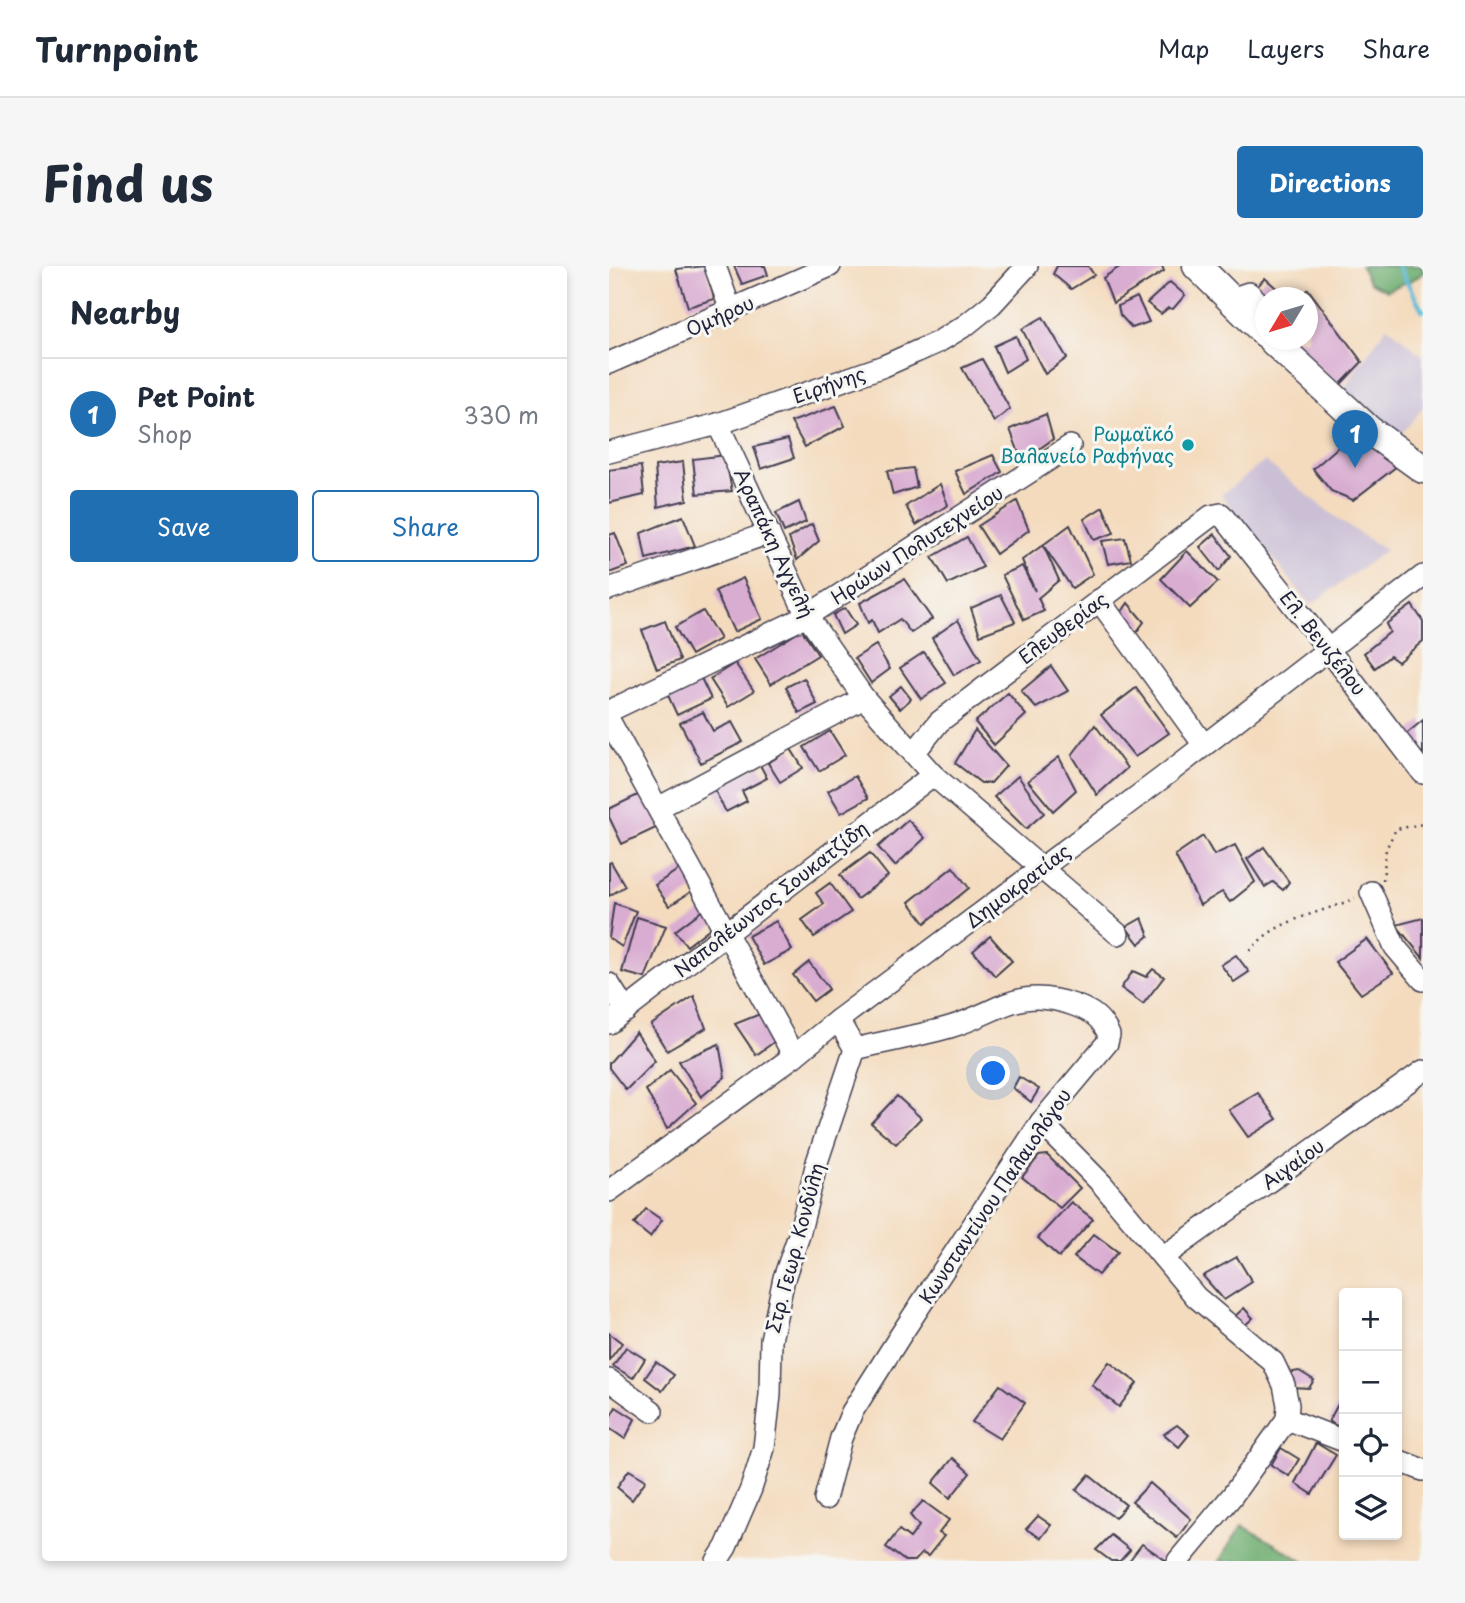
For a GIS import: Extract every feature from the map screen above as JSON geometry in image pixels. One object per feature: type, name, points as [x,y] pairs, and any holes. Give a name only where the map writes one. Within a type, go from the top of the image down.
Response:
[{"type":"main road","points":[[1197,266],[1255,323]]},
{"type":"main road","points":[[1283,350],[1369,430],[1423,469]]},
{"type":"street","points":[[715,266],[731,311]]},
{"type":"street","name":"Ομήρου","points":[[609,363],[830,266]]},
{"type":"street","name":"Ειρήνης","points":[[609,452],[718,424],[884,366],[938,342],[966,325],[992,304],[1010,287],[1024,267]]},
{"type":"street","points":[[1240,296],[1249,293],[1255,299]]},
{"type":"street","name":"Αραπάκη Αγγελή","points":[[718,424],[807,616],[864,698],[933,775],[1118,934]]},
{"type":"street","name":"Ηρώων Πολυτεχνείου","points":[[609,711],[807,616],[1070,446]]},
{"type":"street","name":"Ελευθερίας","points":[[913,753],[939,722],[1211,516],[1221,514]]},
{"type":"street","name":"Ελ. Βενιζέλου","points":[[1221,514],[1423,773]]},
{"type":"street","points":[[609,589],[769,533]]},
{"type":"street","name":"Δημοκρατίας","points":[[609,1191],[794,1056],[1423,576]]},
{"type":"street","points":[[1099,600],[1204,745]]},
{"type":"street","points":[[658,808],[864,698]]},
{"type":"street","points":[[609,720],[794,1056]]},
{"type":"street","name":"Ναπολέωντος Σουκατζίδη","points":[[617,1017],[933,775]]},
{"type":"street","points":[[1371,891],[1395,947],[1423,980]]},
{"type":"street","points":[[609,984],[617,1017]]},
{"type":"street","name":"Κωνσταντίνου Παλαιολόγου","points":[[825,1499],[841,1438],[852,1412],[899,1336],[960,1248],[1041,1122],[1107,1043],[1109,1035],[1100,1017],[1086,1009],[1054,998],[1020,999],[1007,1002],[960,1024],[855,1049]]},
{"type":"street","points":[[838,1020],[855,1049]]},
{"type":"street","name":"Στρ. Γεωρ. Κονδύλη","points":[[717,1561],[726,1547],[751,1489],[764,1448],[770,1395],[771,1340],[784,1278],[799,1235],[817,1162],[855,1049]]},
{"type":"street","name":"Αιγαίου","points":[[1163,1257],[1423,1071]]},
{"type":"street","points":[[1041,1122],[1102,1184],[1196,1297],[1273,1362],[1284,1385],[1288,1405],[1287,1419],[1232,1496],[1178,1561]]},
{"type":"street","points":[[609,1380],[652,1411]]},
{"type":"street","points":[[1287,1419],[1339,1439]]},
{"type":"street","points":[[1402,1463],[1423,1470]]},
{"type":"path","points":[[1250,951],[1261,938],[1277,927],[1371,891],[1382,884],[1386,849],[1396,830],[1423,824]]},
{"type":"shaded area","points":[[1387,326],[1423,356],[1423,408],[1399,437],[1343,390]]},
{"type":"shaded area","points":[[1265,461],[1343,523],[1386,550],[1311,605],[1221,495]]},
{"type":"green space","points":[[1361,266],[1423,266],[1423,273],[1387,291],[1369,282]]},
{"type":"green space","points":[[1242,1525],[1303,1561],[1219,1561]]},
{"type":"building","points":[[706,266],[714,299],[688,307],[676,269]]},
{"type":"building","points":[[734,266],[765,266],[768,275],[742,284]]},
{"type":"building","points":[[1057,266],[1088,266],[1094,275],[1071,289],[1053,274]]},
{"type":"building","points":[[1121,266],[1162,266],[1164,271],[1113,303],[1103,278]]},
{"type":"building","points":[[1265,278],[1275,287],[1257,287]]},
{"type":"building","points":[[1170,282],[1185,295],[1173,309],[1168,308],[1161,314],[1147,303]]},
{"type":"building","points":[[1137,297],[1149,322],[1132,328],[1120,315],[1118,306]]},
{"type":"building","points":[[1318,303],[1362,362],[1340,385],[1300,350],[1318,350]]},
{"type":"building","points":[[1043,317],[1067,358],[1045,374],[1022,329]]},
{"type":"building","points":[[1016,336],[1026,359],[1005,372],[994,346]]},
{"type":"building","points":[[982,359],[1010,409],[994,422],[962,368]]},
{"type":"building","points":[[836,406],[845,426],[805,447],[791,422]]},
{"type":"building","points":[[1046,414],[1053,439],[1022,461],[1010,429]]},
{"type":"building","points":[[1354,433],[1397,466],[1353,500],[1331,491],[1313,469]]},
{"type":"building","points":[[788,439],[794,458],[761,469],[754,447]]},
{"type":"building","points":[[725,455],[732,491],[697,494],[693,459]]},
{"type":"building","points":[[993,455],[1002,472],[966,494],[955,471]]},
{"type":"building","points":[[683,462],[687,500],[658,507],[655,466]]},
{"type":"building","points":[[641,466],[644,495],[609,503],[609,470]]},
{"type":"building","points":[[913,468],[917,487],[893,495],[887,471]]},
{"type":"building","points":[[940,484],[948,505],[916,525],[906,506]]},
{"type":"building","points":[[1017,501],[1029,530],[996,554],[978,526]]},
{"type":"building","points":[[799,502],[806,522],[784,532],[776,513]]},
{"type":"building","points":[[1103,507],[1114,533],[1094,540],[1084,519]]},
{"type":"building","points":[[683,516],[695,546],[646,559],[641,533]]},
{"type":"building","points":[[812,524],[819,541],[797,560],[789,538]]},
{"type":"building","points":[[1070,525],[1093,574],[1072,588],[1043,545]]},
{"type":"building","points":[[615,533],[628,566],[609,573],[609,535]]},
{"type":"building","points":[[1215,534],[1231,556],[1219,571],[1200,547]]},
{"type":"building","points":[[967,537],[983,567],[948,584],[932,557]]},
{"type":"building","points":[[1125,538],[1131,560],[1108,564],[1102,541]]},
{"type":"building","points":[[1043,545],[1059,580],[1038,598],[1044,611],[1024,620],[1002,575],[1022,566],[1035,591],[1022,560]]},
{"type":"building","points":[[1187,551],[1218,582],[1190,608],[1161,579]]},
{"type":"building","points":[[743,578],[762,619],[734,632],[715,591]]},
{"type":"building","points":[[904,579],[932,619],[911,633],[900,619],[878,633],[872,620],[868,623],[860,603]]},
{"type":"building","points":[[1001,595],[1015,622],[980,635],[971,608]]},
{"type":"building","points":[[1128,603],[1144,622],[1132,638],[1119,616]]},
{"type":"building","points":[[1412,605],[1423,621],[1423,641],[1398,662],[1390,656],[1375,668],[1364,653],[1390,632],[1386,624]]},
{"type":"building","points":[[845,608],[856,625],[842,634],[833,615]]},
{"type":"building","points":[[703,611],[720,639],[691,655],[675,627]]},
{"type":"building","points":[[958,620],[981,660],[954,675],[932,638]]},
{"type":"building","points":[[665,621],[680,660],[657,669],[642,630]]},
{"type":"building","points":[[802,630],[818,655],[771,684],[755,659]]},
{"type":"building","points":[[876,645],[890,669],[871,683],[855,658]]},
{"type":"building","points":[[924,652],[946,683],[921,699],[900,668]]},
{"type":"building","points":[[735,663],[754,691],[728,707],[710,679]]},
{"type":"building","points":[[1051,666],[1068,691],[1036,708],[1021,691]]},
{"type":"building","points":[[700,676],[711,699],[677,715],[666,691]]},
{"type":"building","points":[[804,678],[817,704],[799,713],[786,687]]},
{"type":"building","points":[[901,686],[911,699],[900,709],[889,696]]},
{"type":"building","points":[[1136,688],[1169,733],[1135,757],[1101,715]]},
{"type":"building","points":[[1008,693],[1026,715],[994,745],[975,722]]},
{"type":"building","points":[[703,712],[713,731],[732,722],[743,742],[701,763],[680,723]]},
{"type":"building","points":[[1423,720],[1423,766],[1400,739]]},
{"type":"building","points":[[1095,725],[1127,768],[1097,795],[1072,755]]},
{"type":"building","points":[[975,730],[1006,766],[991,783],[981,783],[955,763]]},
{"type":"building","points":[[830,731],[845,755],[819,771],[804,747]]},
{"type":"building","points":[[791,749],[803,768],[780,782],[768,763]]},
{"type":"building","points":[[1059,757],[1076,790],[1053,811],[1028,781]]},
{"type":"building","points":[[760,765],[767,778],[742,791],[747,801],[726,812],[714,789]]},
{"type":"building","points":[[855,776],[868,798],[841,813],[828,791]]},
{"type":"building","points":[[1018,776],[1044,813],[1026,829],[994,797]]},
{"type":"building","points":[[644,792],[660,826],[622,844],[609,817],[609,809]]},
{"type":"building","points":[[908,820],[925,838],[895,866],[878,847]]},
{"type":"building","points":[[1203,836],[1214,855],[1235,845],[1255,882],[1230,902],[1222,892],[1200,905],[1175,855]]},
{"type":"building","points":[[1264,847],[1289,882],[1283,890],[1273,882],[1265,887],[1247,859]]},
{"type":"building","points":[[870,853],[888,876],[857,899],[840,875]]},
{"type":"building","points":[[611,862],[625,886],[609,896],[609,863]]},
{"type":"building","points":[[684,866],[698,887],[669,906],[655,885]]},
{"type":"building","points":[[953,867],[969,888],[925,923],[909,902]]},
{"type":"building","points":[[830,883],[851,912],[814,937],[802,920],[824,904],[816,893]]},
{"type":"building","points":[[614,903],[636,911],[622,947],[609,938]]},
{"type":"building","points":[[704,909],[715,924],[687,946],[675,931]]},
{"type":"building","points":[[637,917],[666,926],[645,978],[622,972]]},
{"type":"building","points":[[1142,918],[1149,936],[1139,944],[1126,927]]},
{"type":"building","points":[[1423,918],[1423,958],[1396,925]]},
{"type":"building","points":[[776,921],[792,950],[764,965],[748,936]]},
{"type":"building","points":[[990,936],[1012,961],[995,976],[973,951]]},
{"type":"building","points":[[1367,939],[1393,973],[1361,994],[1335,962]]},
{"type":"building","points":[[1236,955],[1249,972],[1234,982],[1221,965]]},
{"type":"building","points":[[809,962],[829,989],[813,1001],[793,975]]},
{"type":"building","points":[[1153,969],[1164,977],[1143,1004],[1121,988],[1133,971],[1146,977]]},
{"type":"building","points":[[694,996],[706,1028],[667,1051],[651,1025]]},
{"type":"building","points":[[760,1014],[774,1042],[756,1055],[735,1024]]},
{"type":"building","points":[[636,1032],[655,1061],[626,1090],[609,1068],[609,1063]]},
{"type":"building","points":[[719,1044],[725,1077],[701,1097],[679,1061]]},
{"type":"building","points":[[670,1070],[696,1103],[667,1129],[646,1090]]},
{"type":"building","points":[[1019,1077],[1039,1089],[1031,1102],[1013,1088]]},
{"type":"building","points":[[1258,1093],[1277,1119],[1248,1137],[1229,1110]]},
{"type":"building","points":[[897,1096],[921,1118],[896,1144],[871,1123]]},
{"type":"building","points":[[1047,1155],[1080,1188],[1060,1208],[1022,1177],[1039,1156]]},
{"type":"building","points":[[1071,1202],[1093,1219],[1059,1257],[1038,1238]]},
{"type":"building","points":[[646,1209],[662,1220],[650,1237],[634,1224]]},
{"type":"building","points":[[1094,1234],[1118,1252],[1098,1275],[1074,1257]]},
{"type":"building","points":[[1237,1257],[1252,1282],[1224,1300],[1203,1276]]},
{"type":"building","points":[[1244,1308],[1253,1318],[1243,1327],[1234,1317]]},
{"type":"building","points":[[609,1333],[622,1343],[609,1360]]},
{"type":"building","points":[[626,1347],[645,1359],[633,1378],[613,1366]]},
{"type":"building","points":[[656,1362],[674,1375],[662,1391],[645,1378]]},
{"type":"building","points":[[1109,1362],[1137,1383],[1119,1407],[1092,1385]]},
{"type":"building","points":[[1299,1371],[1314,1380],[1309,1388],[1291,1387],[1287,1373]]},
{"type":"building","points":[[1000,1385],[1025,1403],[1000,1439],[972,1422]]},
{"type":"building","points":[[1339,1402],[1339,1427],[1329,1421]]},
{"type":"building","points":[[616,1407],[635,1419],[625,1439],[609,1428],[609,1419]]},
{"type":"building","points":[[1177,1425],[1189,1435],[1179,1447],[1164,1434]]},
{"type":"building","points":[[1316,1443],[1336,1455],[1312,1494],[1295,1483]]},
{"type":"building","points":[[1281,1448],[1299,1459],[1289,1476],[1271,1465]]},
{"type":"building","points":[[953,1458],[970,1473],[950,1498],[933,1483]]},
{"type":"building","points":[[629,1470],[646,1480],[632,1500],[617,1487]]},
{"type":"building","points":[[1089,1475],[1126,1505],[1115,1518],[1076,1490]]},
{"type":"building","points":[[1150,1483],[1191,1519],[1177,1538],[1132,1502]]},
{"type":"building","points":[[923,1501],[949,1520],[939,1533],[944,1536],[928,1556],[922,1553],[915,1561],[905,1561],[886,1547],[899,1530],[910,1538],[919,1526],[910,1515]]},
{"type":"building","points":[[1038,1516],[1051,1525],[1041,1538],[1026,1529]]},
{"type":"building","points":[[1111,1535],[1130,1550],[1120,1561],[1111,1561],[1096,1550]]},
{"type":"building","points":[[1142,1544],[1167,1561],[1129,1561]]},
{"type":"waterway","points":[[1398,266],[1423,311]]},
{"type":"place","name":"Ρωμαϊκό Βαλανείο Ραφήνας","points":[[1188,445]]},
{"type":"place","name":"Pet Point","points":[[1355,468]]}]
